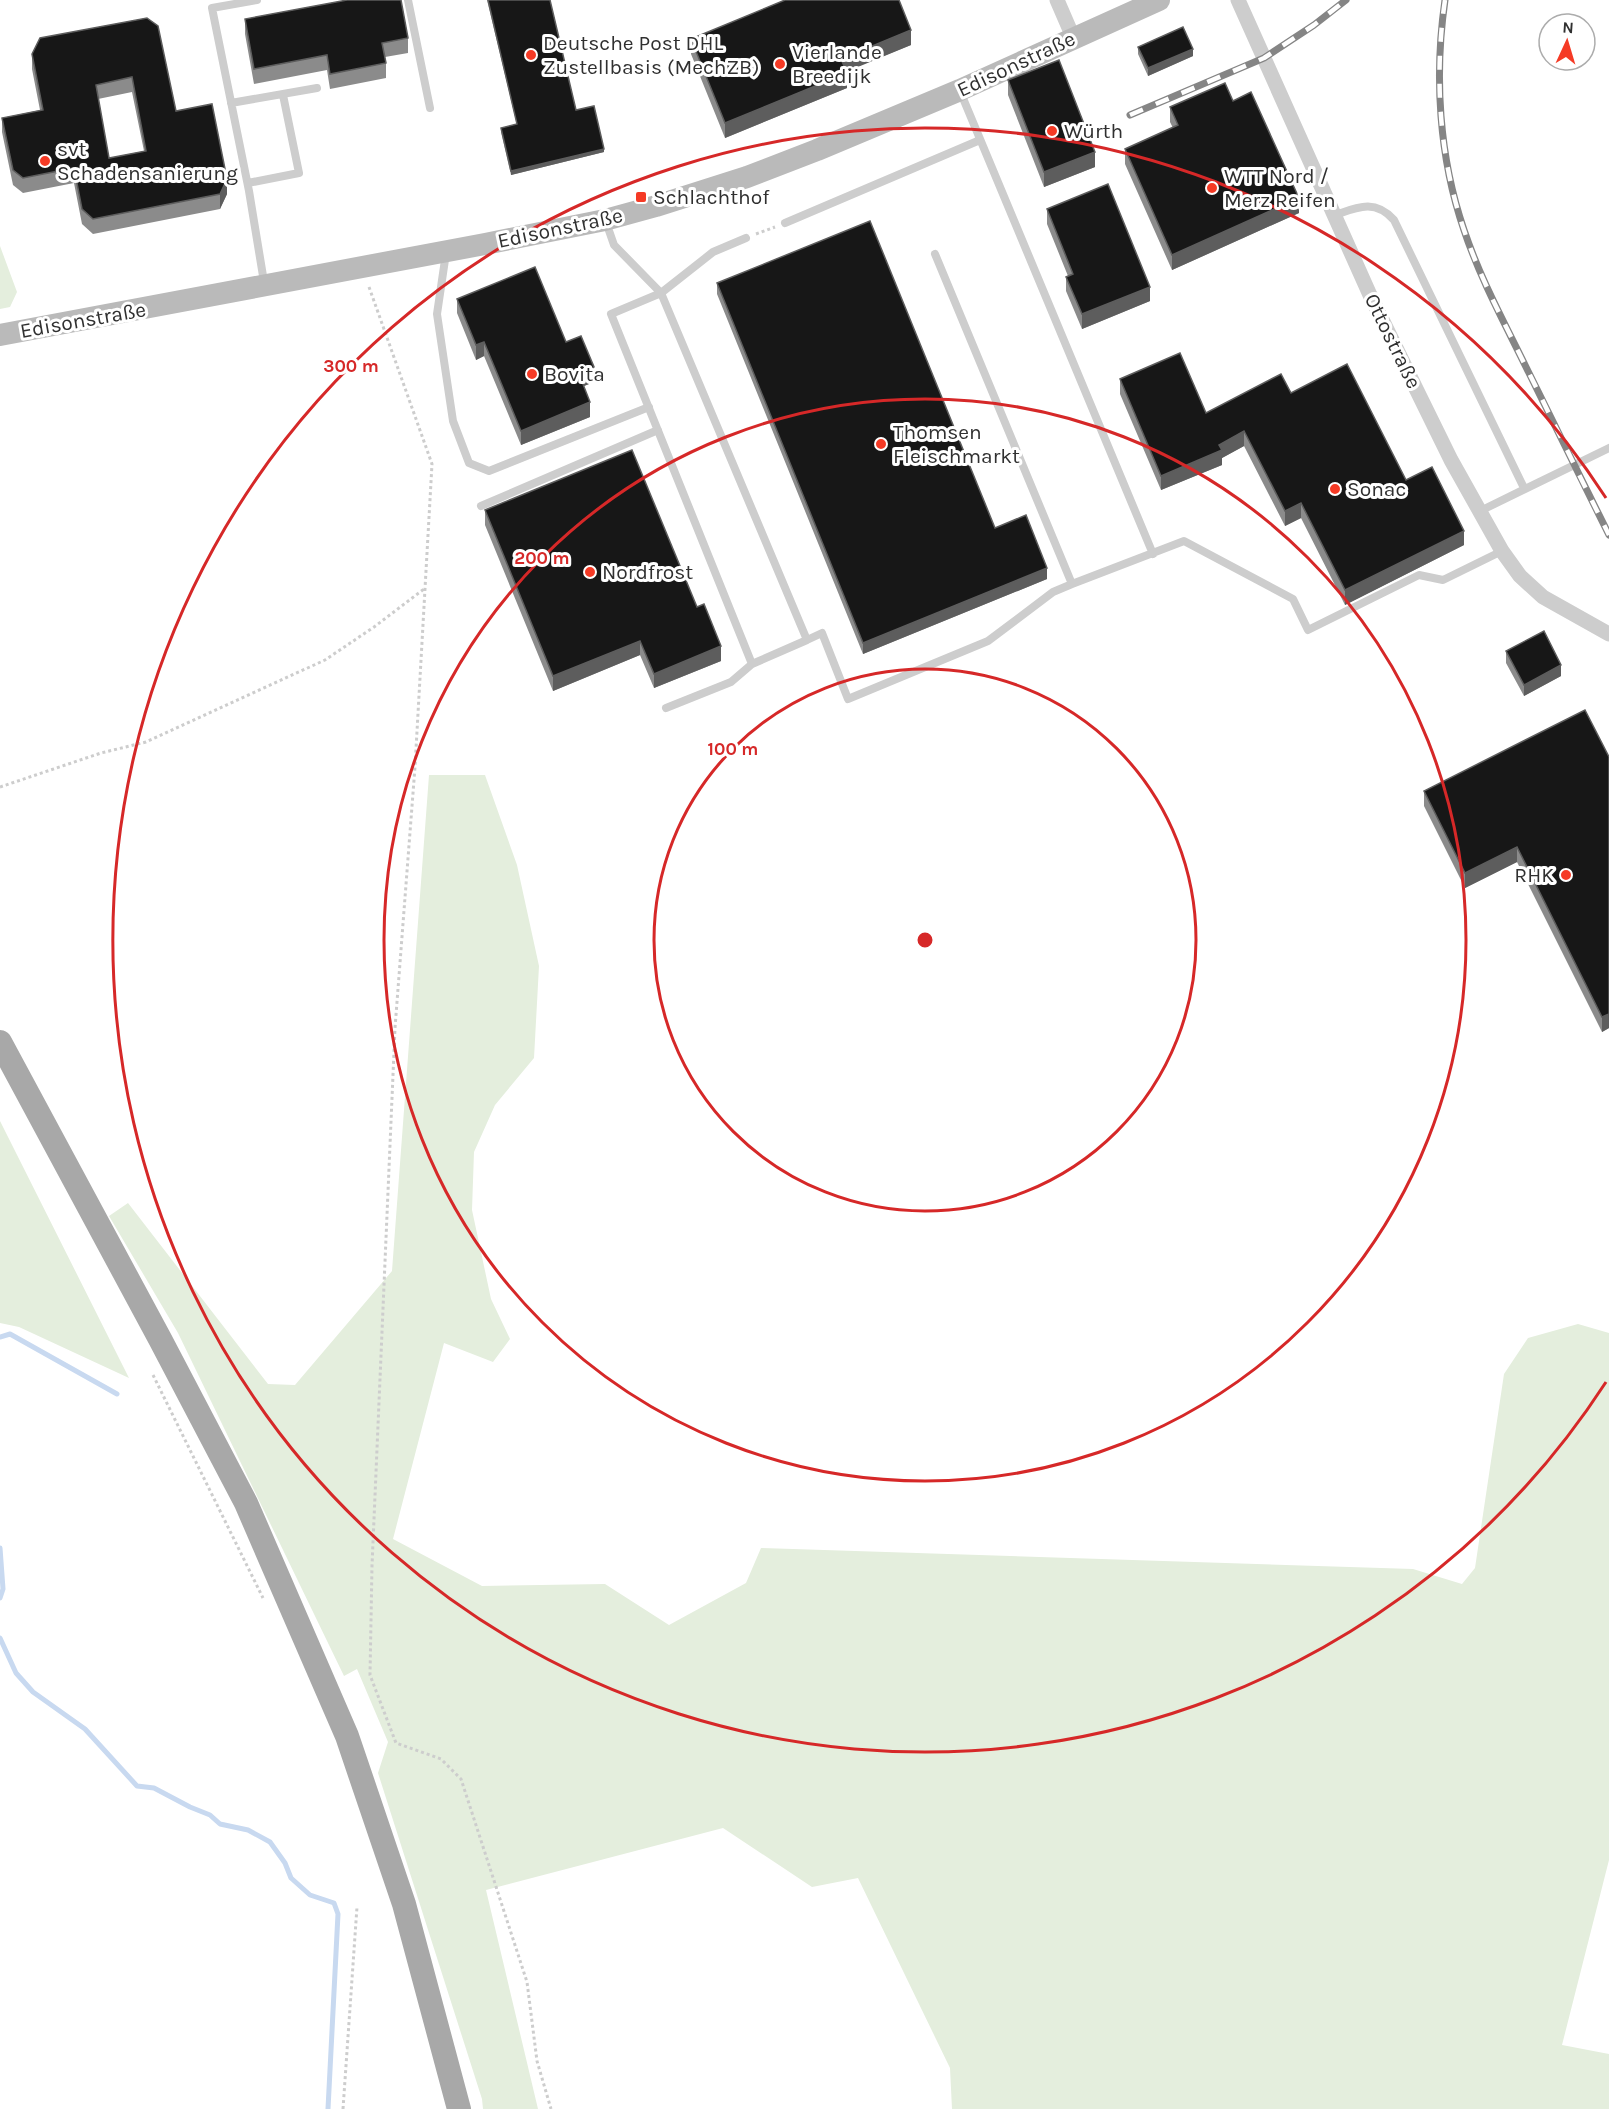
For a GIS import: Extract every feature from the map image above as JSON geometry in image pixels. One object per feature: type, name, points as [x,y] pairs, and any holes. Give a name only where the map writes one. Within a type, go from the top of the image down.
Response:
[{"type":"main road","points":[[0,1042],[246,1503],[342,1725],[404,1904],[459,2109]]},
{"type":"street","points":[[1057,0],[1073,37]]},
{"type":"street","name":"Edisonstraße","points":[[0,336],[446,252],[605,220],[656,207],[747,177],[817,150],[960,90],[1159,0]]},
{"type":"street","name":"Ottostraße","points":[[1238,0],[1370,295],[1451,460],[1502,551],[1520,576],[1543,597],[1609,634]]},
{"type":"lane","points":[[257,0],[212,8],[248,183],[265,287]]},
{"type":"lane","points":[[408,0],[430,108]]},
{"type":"lane","points":[[231,103],[317,88]]},
{"type":"lane","points":[[960,90],[1153,554]]},
{"type":"lane","points":[[248,183],[299,173],[283,95]]},
{"type":"lane","points":[[785,223],[980,140]]},
{"type":"lane","points":[[1335,215],[1368,206],[1386,212],[1394,220],[1524,488]]},
{"type":"lane","points":[[605,220],[614,245],[661,294],[807,640]]},
{"type":"lane","points":[[746,238],[713,252],[661,294],[611,314],[752,664]]},
{"type":"lane","points":[[446,252],[437,314],[453,421],[469,463],[489,471],[649,407]]},
{"type":"lane","points":[[935,254],[1072,584]]},
{"type":"lane","points":[[481,506],[658,430]]},
{"type":"lane","points":[[1480,511],[1609,448]]},
{"type":"lane","points":[[666,708],[731,682],[752,664],[822,633],[848,699],[988,641],[1053,591],[1184,541],[1293,599],[1308,630],[1419,575],[1443,580],[1502,551]]},
{"type":"path","points":[[746,238],[785,223]]},
{"type":"path","points":[[362,268],[432,464],[416,767],[395,1028],[380,1357],[370,1675],[396,1743],[441,1759],[461,1779],[527,1982],[537,2061],[551,2109]]},
{"type":"path","points":[[0,787],[101,753],[146,742],[314,664],[374,627],[425,588]]},
{"type":"path","points":[[153,1375],[267,1607]]},
{"type":"path","points":[[343,2109],[357,1907]]},
{"type":"green space","points":[[0,246],[17,292],[10,307],[0,309]]},
{"type":"green space","points":[[429,775],[485,775],[517,865],[539,966],[534,1058],[495,1105],[474,1152],[472,1210],[491,1299],[510,1339],[493,1362],[444,1343],[393,1539],[482,1586],[605,1584],[669,1625],[746,1583],[761,1548],[1413,1569],[1462,1584],[1475,1568],[1504,1374],[1528,1338],[1578,1324],[1609,1333],[1609,1860],[1562,2045],[1609,2054],[1609,2109],[952,2109],[950,2068],[858,1878],[812,1887],[723,1828],[486,1890],[538,2109],[483,2109],[482,2099],[378,1773],[388,1742],[357,1669],[344,1676],[178,1333],[109,1216],[128,1203],[268,1384],[295,1385],[392,1271]]},
{"type":"green space","points":[[0,1121],[129,1378],[19,1327],[0,1323]]},
{"type":"building","points":[[347,0],[401,0],[408,38],[382,43],[386,63],[330,74],[327,55],[254,69],[245,19]]},
{"type":"building","name":"Deutsche Post DHL Zustellbasis (MechZB)","points":[[488,0],[550,0],[576,110],[594,106],[604,149],[511,171],[501,128],[517,124]]},
{"type":"building","name":"Vierlande Breedijk","points":[[785,0],[899,0],[911,30],[841,59],[847,73],[725,123],[691,39]]},
{"type":"building","points":[[147,18],[158,26],[176,111],[212,104],[227,179],[220,194],[93,219],[82,209],[74,168],[23,178],[13,170],[2,118],[43,110],[32,54],[40,38]],"holes":[[[132,77],[146,151],[109,158],[96,85]]]},
{"type":"building","points":[[1183,27],[1193,49],[1148,68],[1138,47]]},
{"type":"building","name":"Würth","points":[[1059,60],[1095,152],[1044,172],[1008,80]]},
{"type":"building","name":"WTT Nord / Merz Reifen","points":[[1225,83],[1233,101],[1251,92],[1299,198],[1172,255],[1125,149],[1178,125],[1170,107]]},
{"type":"building","points":[[1108,184],[1150,287],[1082,314],[1066,277],[1073,274],[1047,209]]},
{"type":"building","points":[[870,221],[995,528],[1026,515],[1047,568],[863,643],[717,283]]},
{"type":"building","name":"Bovita","points":[[535,267],[566,342],[581,336],[594,367],[579,374],[590,402],[521,431],[484,342],[476,345],[457,299]]},
{"type":"building","name":"Sonac","points":[[1180,353],[1206,413],[1281,374],[1291,393],[1347,364],[1406,480],[1432,467],[1464,531],[1345,590],[1301,503],[1285,511],[1244,431],[1219,445],[1222,450],[1161,476],[1120,379]]},
{"type":"building","name":"Nordfrost","points":[[632,450],[697,607],[704,604],[721,646],[654,674],[640,641],[553,676],[485,510]]},
{"type":"building","points":[[1544,631],[1561,665],[1524,685],[1506,651]]},
{"type":"building","name":"RHK","points":[[1585,710],[1609,757],[1609,1014],[1602,1017],[1517,847],[1465,873],[1424,791]]},
{"type":"waterway","points":[[0,1337],[10,1334],[117,1394]]},
{"type":"waterway","points":[[0,1548],[3,1589],[0,1598]]},
{"type":"waterway","points":[[0,1638],[16,1673],[33,1692],[85,1729],[137,1786],[154,1788],[210,1815],[220,1824],[248,1830],[270,1842],[285,1863],[291,1878],[310,1895],[334,1903],[338,1914],[328,2109]]},
{"type":"railway","points":[[1130,115],[1264,58],[1314,25],[1346,0]]},
{"type":"railway","points":[[1445,0],[1440,58],[1441,116],[1449,174],[1464,230],[1493,300],[1609,535]]},
{"type":"place","name":"Deutsche Post DHL Zustellbasis (MechZB)","points":[[531,55]]},
{"type":"place","name":"Vierlande Breedijk","points":[[780,64]]},
{"type":"place","name":"Würth","points":[[1052,131]]},
{"type":"place","name":"svt Schadensanierung","points":[[45,161]]},
{"type":"place","name":"WTT Nord / Merz Reifen","points":[[1212,188]]},
{"type":"place","name":"Schlachthof","points":[[641,197]]},
{"type":"place","name":"Bovita","points":[[532,374]]},
{"type":"place","name":"Thomsen Fleischmarkt","points":[[881,444]]},
{"type":"place","name":"Sonac","points":[[1335,489]]},
{"type":"place","name":"Nordfrost","points":[[590,572]]},
{"type":"place","name":"RHK","points":[[1566,875]]}]
